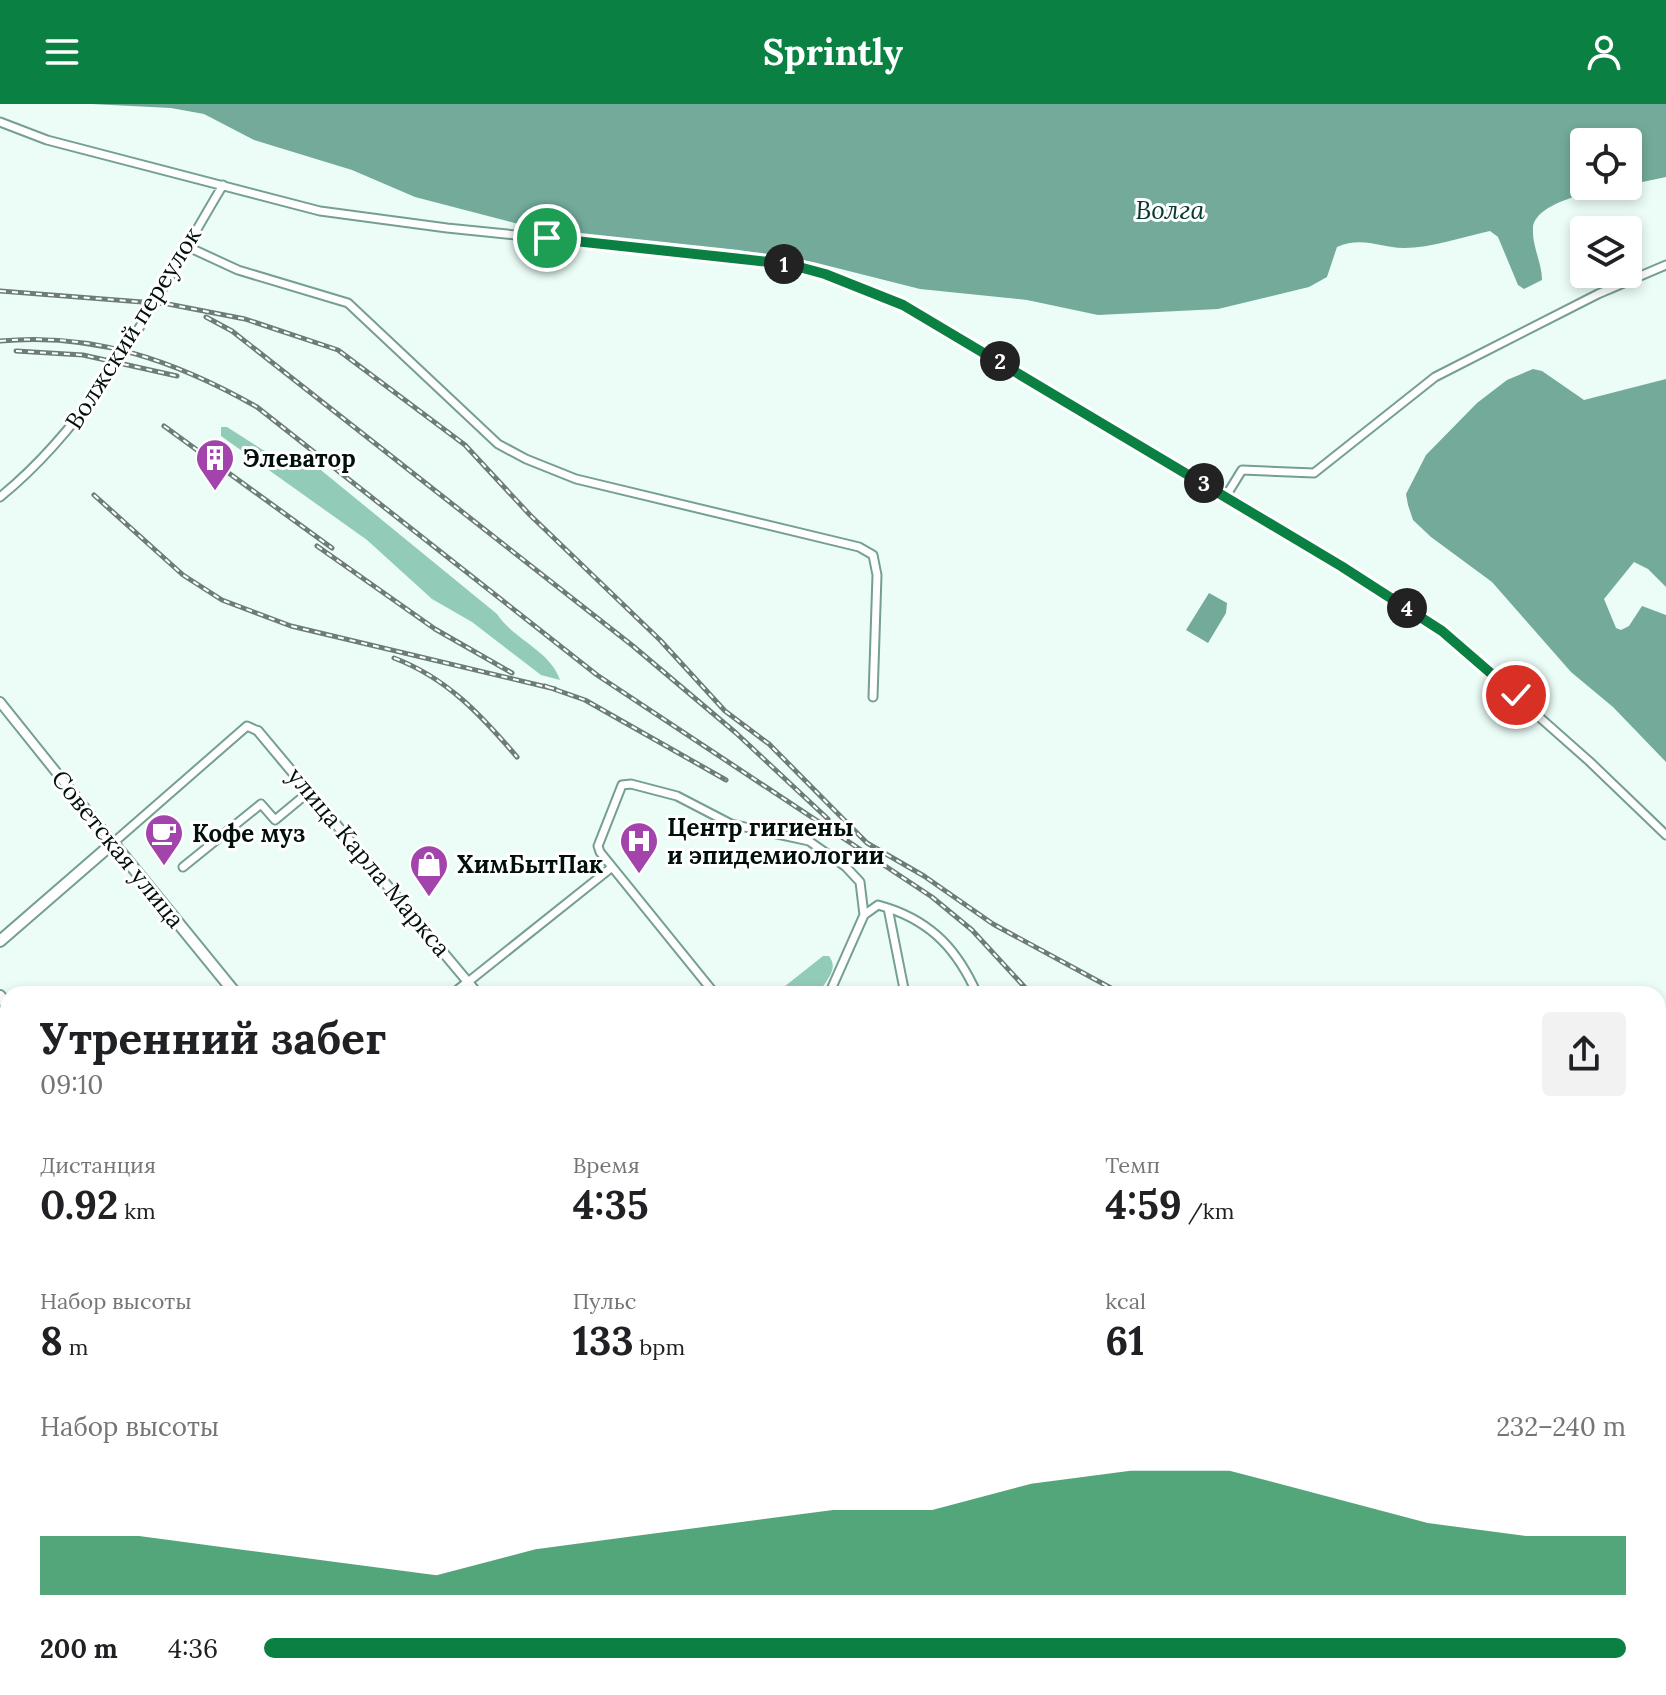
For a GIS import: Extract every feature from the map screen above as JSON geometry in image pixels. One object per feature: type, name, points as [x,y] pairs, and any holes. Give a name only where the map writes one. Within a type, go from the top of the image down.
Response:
[{"type":"main road","points":[[0,941],[113,843]]},
{"type":"main road","name":"Советская улица","points":[[113,843],[229,986]]},
{"type":"street","points":[[0,122],[47,140],[340,214],[764,260],[825,274],[931,320],[1226,496],[1442,631],[1589,761],[1666,835]]},
{"type":"street","name":"Волжский переулок","points":[[0,497],[67,434],[103,382],[223,185]]},
{"type":"street","points":[[186,246],[238,270],[348,303],[498,444],[526,459],[576,479],[859,547],[873,555],[877,575],[873,697]]},
{"type":"street","points":[[1226,496],[1242,470],[1314,473],[1435,377],[1598,294],[1666,265]]},
{"type":"street","name":"Советская улица","points":[[0,702],[113,843]]},
{"type":"street","points":[[113,843],[247,726],[258,731]]},
{"type":"street","name":"улица Карла Маркса","points":[[258,731],[471,986]]},
{"type":"street","points":[[708,986],[611,868],[598,846],[617,792],[631,784],[677,796],[731,824],[809,841],[837,860],[860,882],[864,915]]},
{"type":"street","points":[[183,867],[261,804],[275,820],[310,791]]},
{"type":"street","points":[[463,986],[611,868]]},
{"type":"street","points":[[833,986],[864,915],[878,905],[915,917],[936,932],[960,960],[973,986]]},
{"type":"street","points":[[888,908],[903,986]]},
{"type":"shaded area","points":[[221,427],[227,427],[285,464],[290,462],[289,454],[294,451],[305,457],[497,614],[548,661],[560,680],[541,675],[472,622],[432,599],[367,540],[221,436]]},
{"type":"shaded area","points":[[823,956],[829,956],[833,966],[824,986],[785,986]]},
{"type":"water","name":"Волга","points":[[91,104],[1666,104],[1666,177],[1642,182],[1642,128],[1570,128],[1570,198],[1544,211],[1536,220],[1533,235],[1542,280],[1524,289],[1518,285],[1498,237],[1490,231],[1414,248],[1362,242],[1346,244],[1337,247],[1327,277],[1309,287],[1218,309],[1098,315],[1027,300],[920,289],[813,262],[739,250],[534,228],[415,197],[352,170],[254,140],[204,114],[171,108]]},
{"type":"water","points":[[1533,369],[1542,371],[1584,400],[1666,379],[1666,587],[1648,569],[1634,562],[1604,599],[1616,628],[1621,630],[1629,626],[1642,606],[1666,615],[1666,762],[1613,707],[1571,672],[1492,582],[1413,520],[1406,494],[1426,455],[1477,403],[1507,380]]},
{"type":"water","points":[[1209,593],[1227,603],[1226,613],[1208,643],[1186,630]]},
{"type":"railway","points":[[0,291],[168,304],[245,319],[338,350],[465,445],[530,515],[660,640],[725,711],[769,744],[867,843],[924,876],[993,924],[1107,986]]},
{"type":"railway","points":[[206,317],[232,331],[633,646],[736,733],[828,819]]},
{"type":"railway","points":[[0,341],[68,341],[133,353],[196,376],[257,407],[597,675],[932,897],[972,930],[1024,986]]},
{"type":"railway","points":[[16,351],[83,355],[177,376]]},
{"type":"railway","points":[[164,426],[332,548]]},
{"type":"railway","points":[[94,495],[183,575],[222,600],[291,626],[555,689]]},
{"type":"railway","points":[[317,546],[435,629],[512,673]]},
{"type":"railway","points":[[394,658],[431,676],[462,699],[517,757]]},
{"type":"railway","points":[[545,686],[585,700],[726,780]]},
{"type":"place","name":"Элеватор","points":[[215,492]]},
{"type":"place","name":"Кофе муз","points":[[164,867]]},
{"type":"place","name":"Центр гигиены и эпидемиологии","points":[[639,875]]},
{"type":"place","name":"ХимБытПак","points":[[429,898]]},
{"type":"route","points":[[547,238],[788,264],[825,274],[903,305],[1341,566],[1442,631],[1516,695]]}]
